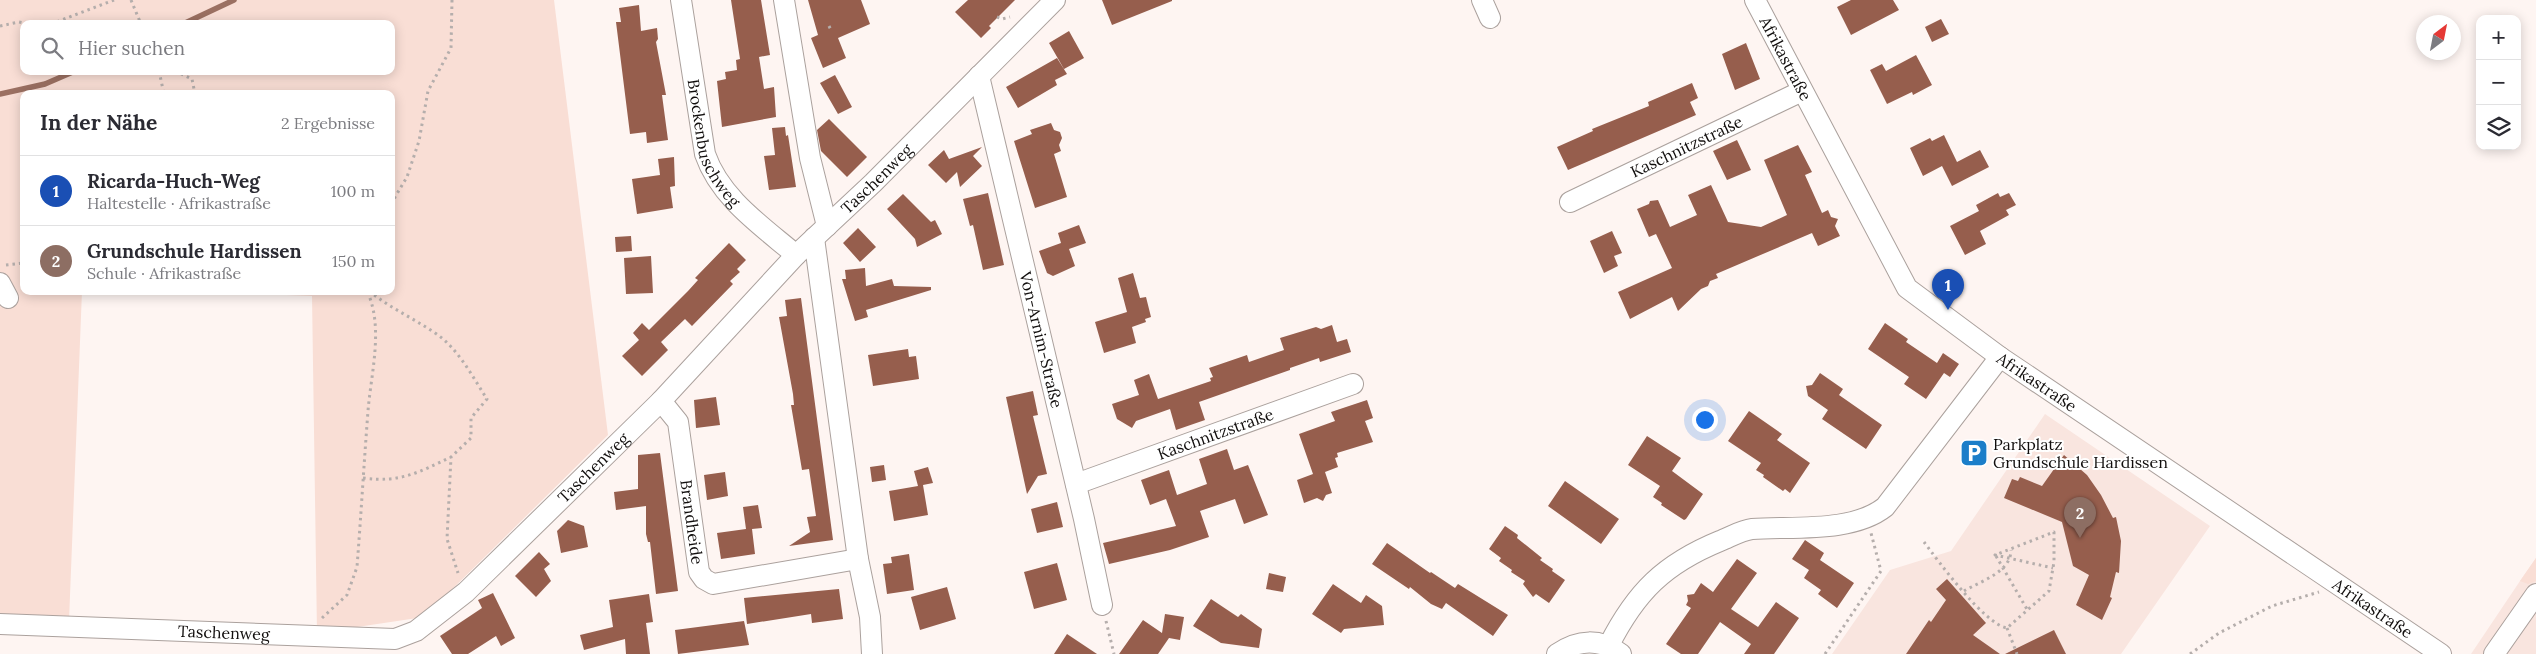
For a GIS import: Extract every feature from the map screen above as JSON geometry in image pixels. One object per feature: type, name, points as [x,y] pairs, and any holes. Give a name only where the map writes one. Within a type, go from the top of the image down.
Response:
[{"type":"street","name":"Brockenbuschweg","points":[[681,0],[705,154],[710,169],[748,215],[796,255]]},
{"type":"street","points":[[784,0],[821,232],[858,558],[870,617],[872,654]]},
{"type":"street","name":"Taschenweg","points":[[0,624],[395,640],[416,631],[466,592],[661,401],[796,255],[1055,0]]},
{"type":"street","name":"Afrikastraße","points":[[1755,0],[1907,288],[2000,357],[2441,654]]},
{"type":"street","name":"Von-Arnim-Straße","points":[[979,76],[1076,484],[1102,605]]},
{"type":"street","name":"Kaschnitzstraße","points":[[1570,202],[1802,91]]},
{"type":"street","points":[[1557,654],[1569,646],[1589,641],[1615,650],[1634,602],[1672,565],[1712,544],[1750,529],[1808,528],[1867,519],[1886,507],[2000,357]]},
{"type":"street","name":"Kaschnitzstraße","points":[[1076,484],[1354,384]]},
{"type":"street","name":"Brandheide","points":[[661,401],[678,422],[699,572],[704,579],[713,584],[858,558]]},
{"type":"street","points":[[2494,654],[2536,594]]},
{"type":"path","points":[[62,20],[114,0]]},
{"type":"path","points":[[131,0],[139,20]]},
{"type":"path","points":[[395,197],[407,177],[419,140],[428,90],[451,48],[452,0]]},
{"type":"path","points":[[997,17],[1008,18],[1015,14]]},
{"type":"path","points":[[0,26],[20,22]]},
{"type":"path","points":[[159,75],[163,90]]},
{"type":"path","points":[[183,75],[192,79],[194,90]]},
{"type":"path","points":[[0,266],[20,264]]},
{"type":"path","points":[[316,636],[318,620],[331,612],[347,595],[357,567],[376,334],[370,295]]},
{"type":"path","points":[[363,478],[378,480],[407,477],[451,457],[470,438],[472,418],[487,400],[456,352],[436,333],[386,305],[373,295]]},
{"type":"path","points":[[451,457],[447,539],[451,556],[460,578]]},
{"type":"path","points":[[1826,654],[1881,571],[1867,519]]},
{"type":"path","points":[[1924,542],[1964,591],[1999,627],[2007,628],[2049,591],[2053,568],[2054,532],[1996,555]]},
{"type":"path","points":[[1964,591],[2003,569],[2011,559],[2010,549]]},
{"type":"path","points":[[1996,555],[2053,568]]},
{"type":"path","points":[[1996,555],[2028,611]]},
{"type":"path","points":[[2190,654],[2218,633],[2272,606],[2304,598],[2337,585]]},
{"type":"path","points":[[1102,605],[1114,654]]},
{"type":"path","points":[[2007,628],[2016,654]]},
{"type":"shaded area","points":[[0,0],[554,0],[608,435],[424,617],[317,633],[312,296],[286,295],[395,295],[395,90],[20,90],[20,295],[82,295],[69,621],[0,616]]},
{"type":"shaded area","points":[[2045,414],[2210,526],[2121,654],[1832,654],[1890,570],[1951,551]]},
{"type":"shaded area","points":[[2536,558],[2536,654],[2471,654],[2520,581]]},
{"type":"shaded area","points":[[2536,558],[2536,581],[2528,584],[2520,581]]},
{"type":"building","points":[[731,0],[761,0],[770,55],[759,57],[764,89],[774,87],[776,117],[722,127],[717,81],[726,79],[725,72],[737,70],[736,60],[740,59]]},
{"type":"building","points":[[808,0],[861,0],[870,24],[838,38],[846,58],[823,68],[811,38],[818,35]]},
{"type":"building","points":[[968,0],[1015,0],[989,26],[991,28],[981,38],[955,12]]},
{"type":"building","points":[[1102,0],[1172,0],[1172,1],[1112,25]]},
{"type":"building","points":[[1851,0],[1893,0],[1899,10],[1851,35],[1837,7]]},
{"type":"building","points":[[639,5],[641,31],[657,28],[658,39],[656,42],[666,95],[662,95],[668,140],[647,143],[646,132],[630,134],[616,22],[621,22],[619,8]]},
{"type":"building","points":[[1941,19],[1949,34],[1932,42],[1925,27]]},
{"type":"building","points":[[1069,31],[1084,58],[1064,69],[1049,43]]},
{"type":"building","points":[[1746,43],[1760,79],[1735,90],[1722,54]]},
{"type":"building","points":[[1916,55],[1932,85],[1913,95],[1912,92],[1887,104],[1870,70],[1882,64],[1886,71]]},
{"type":"building","points":[[1057,58],[1067,74],[1055,80],[1057,85],[1018,108],[1006,87]]},
{"type":"building","points":[[835,75],[852,107],[838,114],[820,83]]},
{"type":"building","points":[[1692,83],[1698,98],[1690,102],[1696,115],[1568,170],[1557,147],[1593,131],[1592,129],[1649,106],[1648,102]]},
{"type":"building","points":[[829,119],[867,157],[847,177],[821,151],[817,130]]},
{"type":"building","points":[[1051,123],[1054,130],[1060,132],[1062,138],[1059,145],[1061,151],[1054,154],[1067,197],[1035,208],[1014,141],[1032,134],[1030,130]]},
{"type":"building","points":[[785,127],[786,136],[788,135],[796,187],[769,190],[764,156],[775,155],[772,128]]},
{"type":"building","points":[[1944,135],[1957,162],[1980,150],[1989,167],[1952,186],[1942,166],[1923,176],[1910,148],[1930,138],[1932,141]]},
{"type":"building","points":[[1737,140],[1751,170],[1727,180],[1713,151]]},
{"type":"building","points":[[1798,145],[1812,172],[1805,175],[1822,213],[1828,210],[1831,217],[1838,219],[1835,226],[1840,236],[1818,246],[1812,233],[1716,274],[1718,278],[1710,281],[1708,286],[1701,289],[1678,311],[1672,297],[1630,319],[1618,292],[1672,268],[1656,234],[1649,237],[1637,209],[1649,204],[1650,201],[1658,200],[1670,227],[1697,215],[1688,195],[1711,185],[1728,222],[1761,227],[1787,215],[1764,160]]},
{"type":"building","points":[[982,147],[973,156],[982,166],[960,187],[957,172],[946,183],[928,165],[944,150],[949,159]]},
{"type":"building","points":[[674,157],[675,186],[670,187],[673,208],[637,214],[632,179],[660,175],[658,159]]},
{"type":"building","points":[[988,193],[1004,265],[983,270],[973,225],[970,226],[963,199]]},
{"type":"building","points":[[1998,193],[2000,197],[2009,193],[2016,205],[2006,210],[2009,215],[1980,231],[1986,244],[1965,255],[1950,226],[1979,211],[1976,205]]},
{"type":"building","points":[[903,194],[931,222],[935,220],[942,234],[917,247],[915,239],[887,209]]},
{"type":"building","points":[[1079,225],[1086,243],[1069,249],[1075,266],[1053,276],[1047,273],[1039,251],[1061,243],[1058,233]]},
{"type":"building","points":[[858,228],[876,247],[860,262],[843,243]]},
{"type":"building","points":[[1612,231],[1622,253],[1614,256],[1618,266],[1604,273],[1590,241]]},
{"type":"building","points":[[631,236],[632,251],[616,252],[615,237]]},
{"type":"building","points":[[729,243],[746,260],[737,269],[740,272],[730,281],[733,284],[692,326],[685,319],[661,342],[668,350],[642,376],[622,356],[639,340],[633,333],[642,323],[649,330],[688,291],[698,280],[695,278]]},
{"type":"building","points":[[651,256],[653,293],[626,294],[624,258]]},
{"type":"building","points":[[865,268],[866,286],[892,279],[894,286],[931,287],[931,290],[866,310],[868,317],[855,321],[842,279],[846,279],[845,270]]},
{"type":"building","points":[[1133,273],[1140,298],[1146,297],[1151,317],[1145,319],[1146,322],[1132,327],[1136,343],[1104,353],[1095,322],[1127,312],[1118,278]]},
{"type":"building","points":[[801,298],[833,540],[789,546],[810,532],[807,517],[816,516],[809,469],[802,470],[791,405],[794,405],[793,394],[779,317],[787,316],[785,300]]},
{"type":"building","points":[[1885,323],[1908,339],[1906,342],[1937,363],[1943,353],[1959,364],[1950,377],[1944,373],[1926,399],[1904,384],[1909,377],[1868,349]]},
{"type":"building","points":[[1332,325],[1337,342],[1347,339],[1351,352],[1320,362],[1319,358],[1199,402],[1205,420],[1176,430],[1170,409],[1136,421],[1132,428],[1117,419],[1112,404],[1139,395],[1134,380],[1149,374],[1158,399],[1211,381],[1210,378],[1213,377],[1209,368],[1247,355],[1249,362],[1284,350],[1280,338],[1316,327],[1321,329]]},
{"type":"building","points":[[908,349],[909,357],[916,356],[919,379],[873,386],[868,355]]},
{"type":"building","points":[[1820,373],[1843,389],[1839,395],[1882,425],[1866,449],[1822,419],[1828,410],[1808,396],[1806,386],[1812,385]]},
{"type":"building","points":[[1033,391],[1038,415],[1033,416],[1047,474],[1038,476],[1027,494],[1006,397]]},
{"type":"building","points":[[716,397],[720,425],[696,428],[694,400]]},
{"type":"building","points":[[1367,400],[1373,418],[1365,421],[1373,442],[1337,453],[1338,457],[1335,458],[1338,467],[1325,472],[1332,493],[1326,495],[1323,501],[1317,498],[1304,503],[1297,480],[1313,474],[1299,434],[1335,421],[1331,412]]},
{"type":"building","points":[[1749,411],[1782,434],[1777,440],[1810,463],[1790,493],[1785,489],[1783,491],[1763,477],[1764,475],[1756,470],[1761,463],[1728,441]]},
{"type":"building","points":[[1647,436],[1681,458],[1672,471],[1703,494],[1684,520],[1661,505],[1662,503],[1653,497],[1660,486],[1628,465]]},
{"type":"building","points":[[1227,449],[1234,470],[1248,465],[1268,515],[1244,524],[1235,499],[1200,511],[1209,537],[1170,550],[1109,564],[1103,543],[1176,526],[1166,499],[1150,505],[1141,480],[1169,470],[1177,495],[1207,484],[1199,459]]},
{"type":"building","points":[[660,453],[678,591],[656,594],[650,542],[648,542],[646,534],[646,506],[616,510],[614,492],[638,489],[638,455]]},
{"type":"building","points":[[2064,455],[2087,475],[2101,495],[2113,518],[2116,517],[2121,541],[2119,573],[2116,572],[2110,597],[2112,598],[2102,620],[2076,605],[2089,575],[2073,566],[2062,522],[2004,498],[2012,479],[2018,481],[2020,477],[2042,486]]},
{"type":"building","points":[[884,465],[886,480],[872,482],[870,467]]},
{"type":"building","points":[[928,467],[933,483],[923,485],[928,515],[894,521],[889,491],[918,486],[914,471]]},
{"type":"building","points":[[725,472],[728,496],[707,500],[704,475]]},
{"type":"building","points":[[1565,481],[1619,519],[1601,544],[1548,506]]},
{"type":"building","points":[[1057,502],[1063,527],[1037,533],[1031,509]]},
{"type":"building","points":[[758,505],[762,528],[752,529],[755,554],[721,559],[717,533],[746,529],[743,507]]},
{"type":"building","points":[[568,520],[584,526],[588,547],[561,553],[557,531]]},
{"type":"building","points":[[1505,526],[1518,535],[1517,538],[1542,558],[1540,560],[1553,569],[1552,571],[1565,580],[1549,603],[1536,594],[1533,597],[1523,584],[1525,581],[1511,572],[1512,570],[1499,561],[1501,558],[1489,549]]},
{"type":"building","points":[[1805,540],[1824,553],[1820,560],[1854,583],[1837,608],[1818,594],[1821,590],[1804,578],[1809,570],[1792,559]]},
{"type":"building","points":[[1387,543],[1455,588],[1458,584],[1508,615],[1493,636],[1446,603],[1442,609],[1431,604],[1410,587],[1409,589],[1372,564]]},
{"type":"building","points":[[539,552],[550,564],[544,569],[551,581],[536,597],[515,576]]},
{"type":"building","points":[[909,554],[914,590],[887,594],[883,564],[892,563],[891,557]]},
{"type":"building","points":[[1737,559],[1757,573],[1731,609],[1758,627],[1776,602],[1799,618],[1774,654],[1744,654],[1751,644],[1720,622],[1698,654],[1681,654],[1666,644],[1691,608],[1686,605],[1688,601],[1687,595],[1694,594],[1701,583],[1713,592]]},
{"type":"building","points":[[1057,563],[1067,600],[1034,609],[1024,572]]},
{"type":"building","points":[[1269,573],[1286,577],[1283,592],[1266,589]]},
{"type":"building","points":[[1947,579],[1986,623],[1973,635],[2000,654],[1906,654],[1929,620],[1931,622],[1946,600],[1936,589]]},
{"type":"building","points":[[1333,584],[1361,603],[1366,595],[1382,606],[1384,625],[1344,629],[1341,633],[1312,614]]},
{"type":"building","points":[[947,587],[956,619],[920,630],[911,597]]},
{"type":"building","points":[[839,589],[843,619],[812,623],[811,614],[747,624],[744,598]]},
{"type":"building","points":[[493,593],[515,638],[501,646],[496,636],[468,654],[452,654],[440,636],[482,608],[478,600]]},
{"type":"building","points":[[649,594],[653,622],[646,623],[650,654],[626,654],[625,639],[584,650],[580,635],[613,627],[609,600]]},
{"type":"building","points":[[1211,599],[1238,617],[1241,614],[1262,629],[1259,648],[1221,643],[1193,626]]},
{"type":"building","points":[[1165,614],[1184,617],[1180,640],[1169,638],[1158,654],[1119,654],[1143,620],[1162,633]]},
{"type":"building","points":[[744,621],[749,645],[678,654],[675,630]]},
{"type":"building","points":[[2054,630],[2066,654],[2005,654]]},
{"type":"building","points":[[1067,634],[1097,654],[1054,654]]},
{"type":"waterway","points":[[192,20],[234,0]]},
{"type":"waterway","points":[[0,94],[45,84],[66,75]]},
{"type":"place","name":"Ricarda-Huch-Weg","points":[[1948,310]]},
{"type":"place","name":"Parkplatz Grundschule Hardissen","points":[[1974,453]]},
{"type":"place","name":"Grundschule Hardissen","points":[[2080,538]]}]
